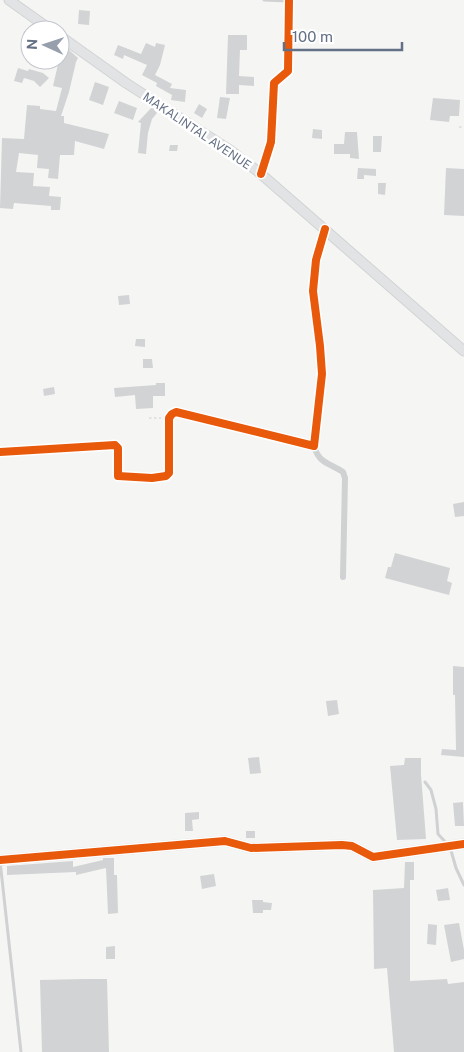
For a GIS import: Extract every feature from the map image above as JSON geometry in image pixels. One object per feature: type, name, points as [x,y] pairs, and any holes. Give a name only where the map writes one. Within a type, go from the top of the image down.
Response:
[{"type":"main road","points":[[9,0],[37,20]]},
{"type":"main road","name":"MAKALINTAL AVENUE","points":[[70,43],[126,83],[230,150],[261,174],[464,351]]},
{"type":"main road","points":[[0,860],[225,842],[251,848],[342,844],[352,846],[373,857],[464,844]]},
{"type":"street","points":[[261,174],[271,142],[274,83],[288,71],[289,0]]},
{"type":"street","points":[[325,228],[316,260],[313,291],[322,374],[314,446],[316,455],[321,460],[344,472],[342,577]]},
{"type":"street","points":[[0,452],[115,445],[118,448],[118,476],[152,478],[166,476],[169,473],[169,418],[176,412],[314,446]]},
{"type":"lane","points":[[264,0],[289,0]]},
{"type":"lane","points":[[425,782],[431,790],[436,809],[438,834],[450,847],[456,868],[464,885]]},
{"type":"lane","points":[[0,860],[21,1052]]},
{"type":"path","points":[[459,127],[464,127]]},
{"type":"path","points":[[148,418],[169,418]]},
{"type":"building","points":[[79,10],[90,11],[89,25],[78,24]]},
{"type":"building","points":[[228,35],[247,35],[247,50],[240,50],[239,76],[254,77],[254,86],[239,85],[239,94],[226,94]]},
{"type":"building","points":[[146,43],[155,47],[156,43],[165,45],[160,65],[155,75],[172,84],[170,88],[186,90],[185,102],[171,100],[172,95],[156,86],[157,83],[142,75],[147,65],[124,55],[123,59],[114,55],[118,45],[141,54]]},
{"type":"building","points":[[70,51],[78,58],[61,116],[64,116],[64,123],[109,134],[104,149],[75,141],[74,155],[60,155],[58,179],[48,178],[49,169],[37,168],[38,155],[19,153],[16,172],[34,173],[33,186],[50,187],[49,196],[61,197],[60,210],[51,210],[51,206],[14,203],[13,209],[0,208],[2,138],[24,139],[27,105],[40,106],[40,109],[56,111],[62,88],[53,86],[57,70],[70,70]]},
{"type":"building","points":[[18,68],[20,70],[32,70],[43,73],[49,78],[40,87],[34,81],[24,78],[22,83],[14,81]]},
{"type":"building","points":[[95,82],[109,87],[103,105],[89,100]]},
{"type":"building","points":[[220,97],[230,98],[226,119],[217,118]]},
{"type":"building","points":[[433,98],[460,100],[459,116],[450,116],[449,122],[430,120]]},
{"type":"building","points":[[119,101],[137,108],[133,120],[114,113]]},
{"type":"building","points":[[199,104],[207,109],[202,118],[194,113]]},
{"type":"building","points":[[152,107],[157,113],[152,119],[148,133],[146,154],[138,153],[141,123],[138,122]]},
{"type":"building","points":[[313,129],[322,130],[322,139],[312,138]]},
{"type":"building","points":[[345,132],[357,132],[359,159],[350,158],[350,154],[334,154],[334,144],[344,144]]},
{"type":"building","points":[[373,136],[382,136],[381,152],[373,152]]},
{"type":"building","points":[[170,145],[178,145],[177,151],[169,151]]},
{"type":"building","points":[[358,168],[376,169],[376,176],[364,175],[364,179],[357,179]]},
{"type":"building","points":[[446,168],[464,169],[464,216],[444,215]]},
{"type":"building","points":[[378,183],[386,183],[385,195],[378,194]]},
{"type":"building","points":[[129,295],[130,304],[119,305],[118,296]]},
{"type":"building","points":[[136,339],[145,339],[145,347],[135,346]]},
{"type":"building","points":[[143,359],[152,359],[153,368],[143,368]]},
{"type":"building","points":[[156,383],[165,383],[165,396],[153,396],[153,408],[136,409],[135,395],[115,397],[114,388],[156,385]]},
{"type":"building","points":[[54,387],[55,394],[44,396],[43,389]]},
{"type":"building","points":[[464,502],[464,516],[455,517],[453,504]]},
{"type":"building","points":[[395,553],[450,568],[447,581],[452,583],[449,595],[385,578]]},
{"type":"building","points":[[453,666],[464,667],[464,757],[441,755],[442,749],[456,750]]},
{"type":"building","points":[[337,700],[339,714],[328,716],[326,701]]},
{"type":"building","points":[[259,757],[261,773],[250,774],[248,758]]},
{"type":"building","points":[[405,758],[421,758],[426,839],[397,840],[390,766],[404,765]]},
{"type":"building","points":[[463,802],[464,826],[455,826],[453,803]]},
{"type":"building","points":[[199,812],[199,819],[192,820],[193,831],[185,831],[185,813]]},
{"type":"building","points":[[246,831],[255,831],[255,838],[246,838]]},
{"type":"building","points":[[103,858],[114,858],[114,875],[117,875],[118,913],[108,914],[106,868],[76,875],[76,872],[7,875],[7,866],[73,861],[73,867],[103,860]]},
{"type":"building","points":[[405,862],[414,862],[414,880],[410,880],[410,981],[447,979],[448,984],[464,982],[464,1052],[394,1052],[387,968],[374,969],[373,890],[404,888]]},
{"type":"building","points":[[214,874],[216,886],[202,889],[200,876]]},
{"type":"building","points":[[448,888],[450,900],[438,901],[436,890]]},
{"type":"building","points":[[252,900],[263,900],[263,902],[272,903],[271,910],[263,910],[263,913],[253,913]]},
{"type":"building","points":[[459,923],[464,959],[451,962],[444,925]]},
{"type":"building","points":[[428,924],[437,925],[436,945],[427,944]]},
{"type":"building","points":[[115,946],[115,959],[106,959],[106,947]]},
{"type":"building","points":[[107,979],[109,1052],[42,1052],[40,980]]},
{"type":"cycle path","points":[[261,174],[271,142],[274,83],[288,71],[289,0]]},
{"type":"cycle path","points":[[0,452],[115,445],[118,448],[118,476],[152,478],[166,476],[169,473],[169,418],[176,412],[314,446],[322,374],[313,291],[316,260],[325,229]]},
{"type":"cycle path","points":[[0,860],[225,841],[251,848],[352,846],[373,857],[464,844]]}]
